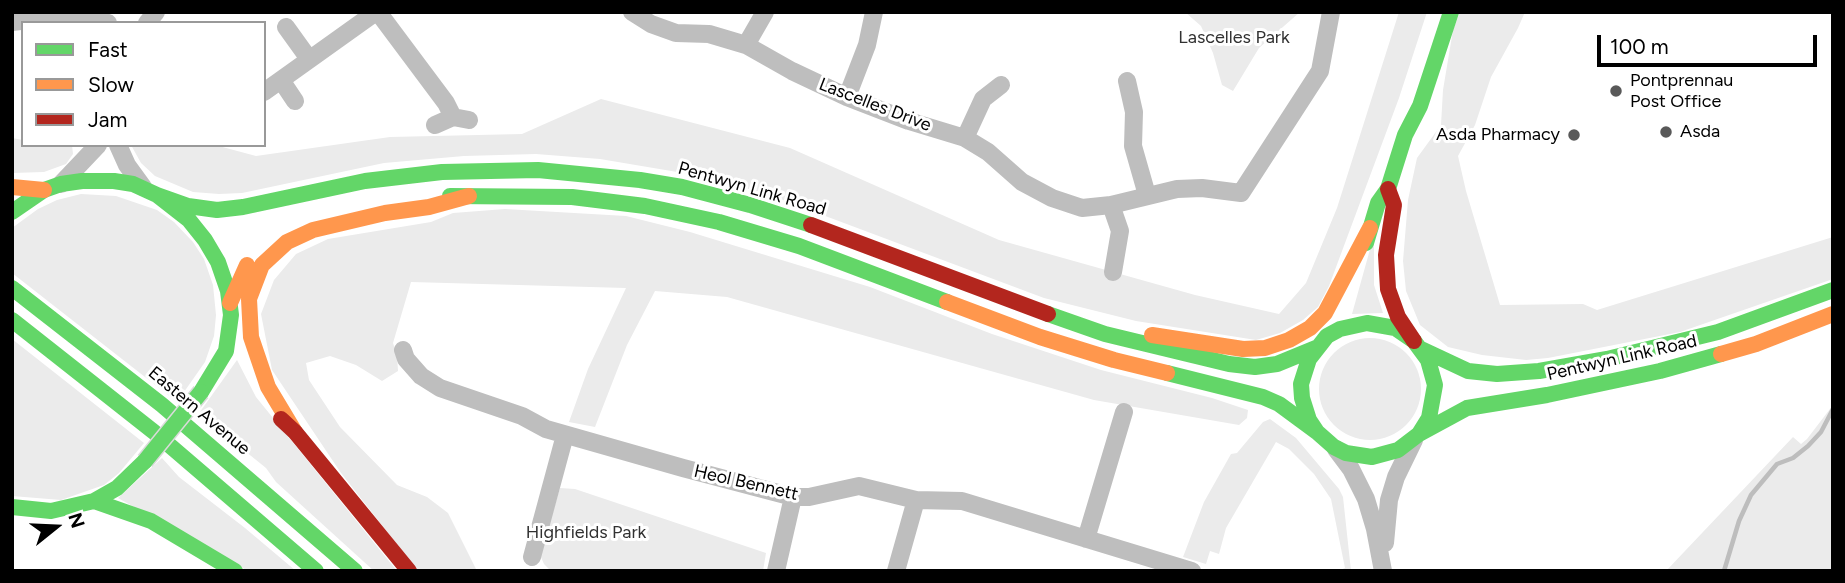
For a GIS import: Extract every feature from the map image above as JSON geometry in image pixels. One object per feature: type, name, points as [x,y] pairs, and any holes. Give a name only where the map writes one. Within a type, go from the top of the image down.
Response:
[{"type":"main road","points":[[1405,135],[1408,104],[1437,12]]},
{"type":"main road","points":[[1322,342],[1342,318],[1350,300],[1378,202],[1388,189],[1405,135],[1420,106],[1451,12]]},
{"type":"main road","name":"Pentwyn Link Road","points":[[12,187],[52,187],[82,181],[114,181],[188,206],[229,209],[365,181],[442,173],[538,170],[640,180],[709,194],[835,233],[1105,334],[1174,352],[1255,367],[1277,364],[1353,324],[1367,323],[1395,328],[1417,345],[1468,372],[1497,374],[1539,371],[1607,359],[1718,332],[1833,290]]},
{"type":"main road","points":[[12,212],[52,187]]},
{"type":"main road","points":[[1388,189],[1394,205],[1386,255],[1388,289],[1398,317],[1428,360],[1435,385],[1429,418],[1417,435]]},
{"type":"main road","points":[[12,508],[51,511],[94,501],[117,488],[145,461],[201,392],[226,351],[231,326],[230,303],[222,273],[205,240],[183,215],[150,192]]},
{"type":"main road","name":"Pentwyn Link Road","points":[[230,303],[253,256],[269,238],[290,224],[329,212],[429,195],[572,197],[645,206],[719,222],[799,246],[1040,337],[1114,360],[1263,397],[1279,404],[1334,447],[1359,456],[1372,457],[1398,450],[1446,418],[1478,405],[1547,396],[1660,371],[1756,344],[1833,314]]},
{"type":"main road","points":[[295,432],[264,378],[251,337],[249,299],[262,265],[287,242],[313,230],[373,215],[429,207],[470,197]]},
{"type":"main road","points":[[1059,318],[1206,345],[1254,349],[1279,344],[1300,335],[1325,313],[1370,228]]},
{"type":"main road","name":"Eastern Avenue","points":[[12,288],[162,405],[355,571]]},
{"type":"main road","points":[[12,320],[154,432],[316,571]]},
{"type":"main road","points":[[231,326],[264,397],[274,412],[295,432],[409,571]]},
{"type":"main road","name":"Pentwyn Link Road","points":[[1317,432],[1305,411],[1301,384],[1309,359],[1322,342]]},
{"type":"main road","points":[[94,501],[151,521],[235,571]]},
{"type":"street","points":[[266,91],[377,12],[446,103],[461,118],[435,125]]},
{"type":"street","name":"Lascelles Drive","points":[[632,12],[651,24],[676,33],[709,34],[746,45],[792,71],[848,97],[909,121],[965,138],[988,152],[1022,182],[1052,198],[1082,208],[1111,205],[1177,189],[1202,188],[1241,193],[1320,71],[1331,12]]},
{"type":"street","points":[[746,45],[765,12]]},
{"type":"street","points":[[848,97],[867,45],[874,12]]},
{"type":"street","points":[[12,22],[64,16],[95,21]]},
{"type":"street","points":[[286,27],[309,60]]},
{"type":"street","points":[[281,80],[295,101]]},
{"type":"street","points":[[1127,81],[1134,112],[1133,146],[1147,195]]},
{"type":"street","points":[[965,138],[983,99],[1001,85]]},
{"type":"street","points":[[52,187],[96,147]]},
{"type":"street","points":[[119,147],[127,165],[150,192]]},
{"type":"street","points":[[1111,205],[1120,231],[1113,272]]},
{"type":"street","name":"Heol Bennett","points":[[403,349],[406,359],[421,376],[440,388],[522,416],[546,429],[565,435],[793,497],[809,497],[859,486],[916,500],[962,501],[1192,571]]},
{"type":"street","points":[[1086,539],[1124,412]]},
{"type":"street","points":[[532,557],[565,435]]},
{"type":"street","points":[[1382,568],[1389,500],[1396,477],[1417,435]]},
{"type":"street","points":[[1334,447],[1351,469],[1366,499],[1382,568]]},
{"type":"street","points":[[776,571],[793,497]]},
{"type":"street","points":[[896,571],[916,500]]},
{"type":"green space","name":"Lascelles Park","points":[[1185,12],[1300,12],[1259,48],[1233,91],[1222,85],[1213,53],[1201,26]]},
{"type":"green space","points":[[1399,12],[1427,12],[1399,98],[1329,286],[1318,307],[1303,320],[1280,333],[1256,340],[1136,321],[1044,298],[764,193],[695,175],[600,159],[536,154],[464,156],[384,163],[242,193],[219,194],[193,192],[155,176],[141,163],[132,147],[222,147],[256,156],[390,137],[522,134],[601,99],[790,148],[999,240],[1195,295],[1279,314],[1306,283],[1337,208]]},
{"type":"green space","points":[[1460,12],[1525,12],[1491,77],[1475,125],[1458,156],[1500,305],[1583,304],[1597,310],[1833,237],[1833,279],[1680,332],[1548,358],[1526,360],[1482,355],[1448,347],[1420,325],[1406,291],[1403,261],[1408,200],[1417,158],[1441,125],[1443,90],[1453,30]]},
{"type":"green space","points":[[12,138],[21,140],[21,147],[72,147],[73,154],[66,164],[44,172],[12,173]]},
{"type":"green space","points":[[81,194],[116,196],[157,210],[174,222],[193,242],[204,259],[213,285],[216,315],[214,336],[205,362],[177,402],[12,273],[12,228],[38,209],[57,200]]},
{"type":"green space","points":[[505,209],[626,216],[690,232],[870,287],[992,334],[1101,370],[1212,398],[1248,410],[1247,418],[1239,425],[1094,400],[727,297],[655,291],[627,345],[595,427],[569,422],[588,369],[626,288],[411,282],[393,343],[398,371],[382,381],[356,365],[330,356],[306,363],[309,380],[340,427],[397,485],[427,497],[448,513],[477,571],[418,571],[341,473],[272,370],[261,314],[274,280],[296,254],[328,239],[431,222],[453,213]]},
{"type":"green space","points":[[1374,235],[1374,285],[1383,313],[1352,314]]},
{"type":"green space","points":[[1370,338],[1390,341],[1413,360],[1418,369],[1421,389],[1418,409],[1399,432],[1390,437],[1370,440],[1350,437],[1327,418],[1322,409],[1319,389],[1322,369],[1341,346],[1350,341]]},
{"type":"green space","points":[[12,339],[144,443],[119,473],[104,485],[61,500],[12,496]]},
{"type":"green space","points":[[237,360],[256,397],[397,571],[374,571],[276,482],[266,468],[214,426],[197,416]]},
{"type":"green space","points":[[1833,405],[1833,571],[1666,571],[1793,437],[1801,444],[1807,439]]},
{"type":"green space","points":[[1270,419],[1296,438],[1339,489],[1343,497],[1351,571],[1338,571],[1345,568],[1331,499],[1314,474],[1289,449],[1276,442],[1226,528],[1219,554],[1210,551],[1206,564],[1183,557],[1204,502],[1231,454],[1237,453],[1263,422]]},
{"type":"green space","points":[[162,458],[179,477],[296,571],[248,571],[118,498]]},
{"type":"green space","name":"Highfields Park","points":[[560,488],[575,489],[766,553],[763,571],[551,571],[540,555]]},
{"type":"waterway","points":[[1724,571],[1739,521],[1751,495],[1777,464],[1793,458],[1808,446],[1821,432],[1833,409]]},
{"type":"traffic: fast","points":[[1366,243],[1378,203],[1388,189],[1405,135],[1420,106],[1451,12]]},
{"type":"traffic: fast","points":[[157,195],[188,206],[217,210],[365,181],[442,172],[538,170],[682,187],[811,225]]},
{"type":"traffic: fast","points":[[12,212],[44,190],[61,184],[114,181],[133,184],[157,195],[189,220],[218,262],[228,291],[231,315],[226,351],[201,392]]},
{"type":"traffic: fast","points":[[450,196],[572,197],[645,206],[719,222],[799,246],[947,302]]},
{"type":"traffic: fast","points":[[12,288],[162,405],[355,571]]},
{"type":"traffic: fast","points":[[1421,349],[1468,371],[1497,374],[1539,371],[1607,359],[1718,332],[1833,290]]},
{"type":"traffic: fast","points":[[1048,314],[1105,334],[1229,364],[1255,367],[1277,364],[1316,348]]},
{"type":"traffic: fast","points":[[12,320],[154,432],[316,571]]},
{"type":"traffic: fast","points":[[1419,434],[1429,418],[1435,385],[1428,360],[1414,341],[1395,328],[1367,323],[1340,329],[1327,336],[1309,359],[1301,384],[1309,420],[1317,432],[1334,447],[1346,453],[1372,457],[1398,450],[1419,434],[1467,408],[1547,395],[1660,371],[1721,354]]},
{"type":"traffic: fast","points":[[1167,373],[1263,397],[1279,404],[1317,432]]},
{"type":"traffic: fast","points":[[145,461],[201,392]]},
{"type":"traffic: fast","points":[[12,507],[51,511],[94,501],[117,488],[145,461]]},
{"type":"traffic: fast","points":[[94,501],[151,521],[235,571]]},
{"type":"traffic: slow","points":[[12,187],[44,190]]},
{"type":"traffic: slow","points":[[295,432],[268,387],[251,337],[249,299],[262,265],[287,242],[313,230],[385,213],[429,207],[469,196]]},
{"type":"traffic: slow","points":[[1152,335],[1243,349],[1265,348],[1289,340],[1310,328],[1325,313],[1370,228]]},
{"type":"traffic: slow","points":[[230,303],[247,265]]},
{"type":"traffic: slow","points":[[947,302],[1040,337],[1167,373]]},
{"type":"traffic: slow","points":[[1721,354],[1756,344],[1833,314]]},
{"type":"traffic: jam","points":[[1388,189],[1394,205],[1386,255],[1388,289],[1398,317],[1414,341]]},
{"type":"traffic: jam","points":[[811,225],[1048,314]]},
{"type":"traffic: jam","points":[[281,419],[295,432],[409,571]]},
{"type":"place","name":"Pontprennau Post Office","points":[[1616,91]]},
{"type":"place","name":"Asda","points":[[1666,132]]},
{"type":"place","name":"Asda Pharmacy","points":[[1574,135]]}]
